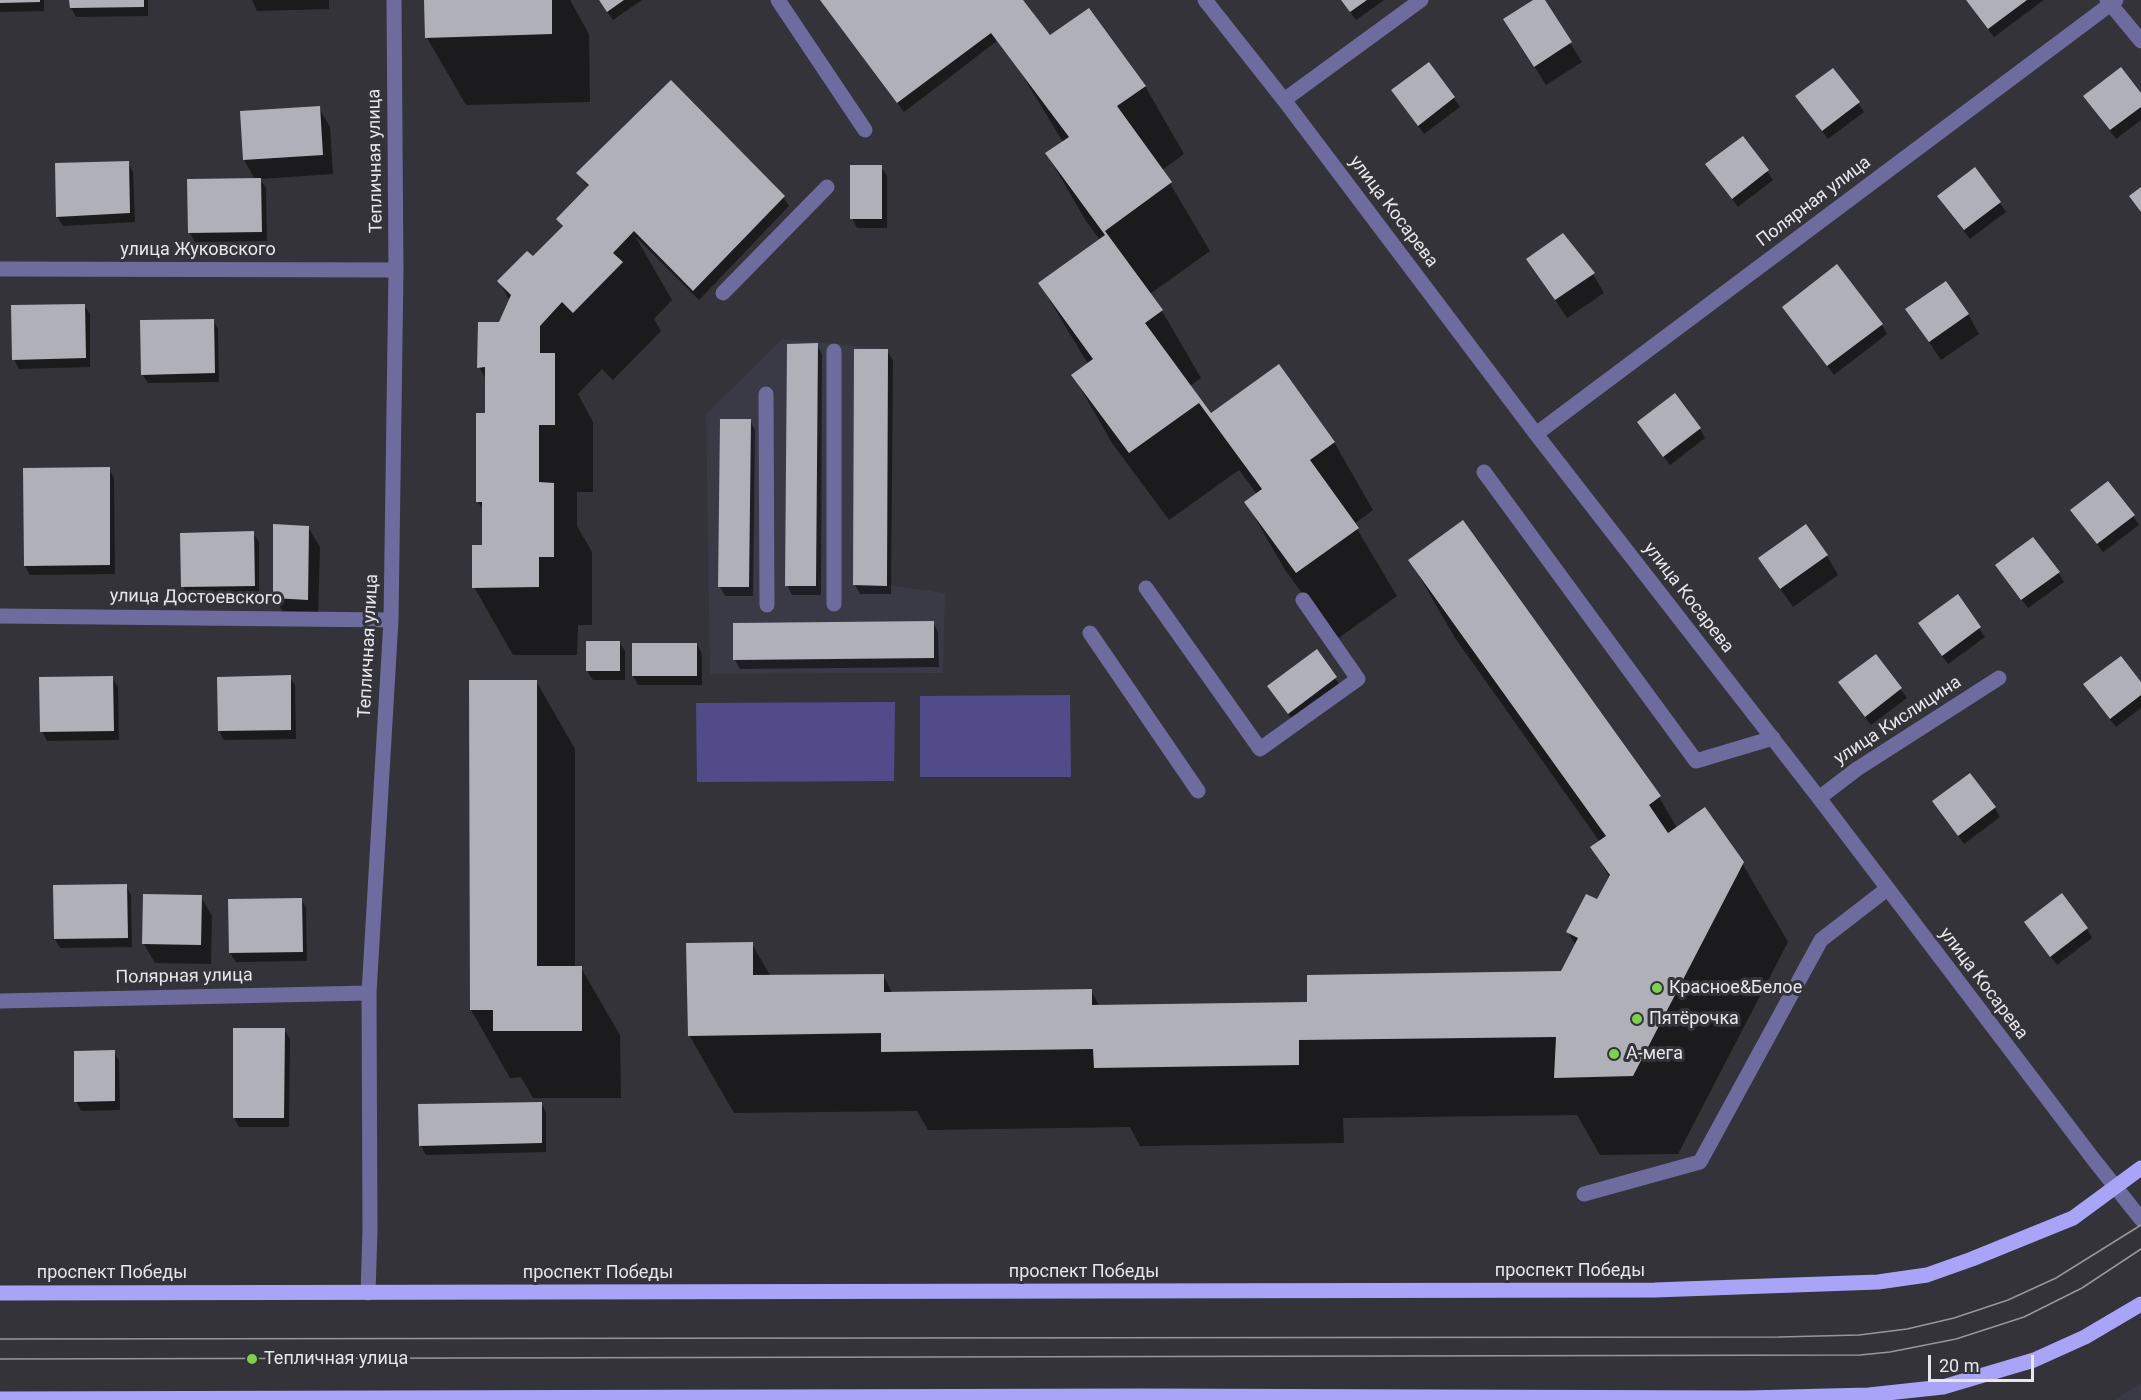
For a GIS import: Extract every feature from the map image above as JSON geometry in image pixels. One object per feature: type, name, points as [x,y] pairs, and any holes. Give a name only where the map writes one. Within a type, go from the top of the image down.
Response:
[{"type":"main road","name":"проспект Победы","points":[[0,1293],[1655,1290],[1878,1282],[1927,1275],[2073,1218],[2141,1168]]},
{"type":"main road","points":[[0,1399],[1797,1398],[1869,1395],[1943,1387],[2034,1360],[2085,1337],[2141,1304]]},
{"type":"street","name":"Тепличная улица","points":[[368,1293],[369,993],[391,620],[396,270],[394,0]]},
{"type":"street","points":[[778,0],[865,130]]},
{"type":"street","name":"улица Косарева","points":[[1205,0],[2141,1219]]},
{"type":"street","points":[[1284,100],[1421,0]]},
{"type":"street","points":[[2111,1],[2141,41]]},
{"type":"street","name":"Полярная улица","points":[[1536,434],[2111,1]]},
{"type":"street","points":[[723,293],[827,187]]},
{"type":"street","name":"улица Жуковского","points":[[0,269],[396,270]]},
{"type":"street","points":[[834,351],[834,604]]},
{"type":"street","points":[[766,394],[767,604]]},
{"type":"street","points":[[1484,472],[1696,761],[1773,738]]},
{"type":"street","points":[[1146,588],[1260,749],[1358,679],[1303,600]]},
{"type":"street","name":"улица Достоевского","points":[[0,616],[391,620]]},
{"type":"street","points":[[1090,633],[1198,791]]},
{"type":"street","name":"улица Кислицина","points":[[1818,798],[1857,769],[1999,678]]},
{"type":"street","points":[[1584,1194],[1700,1162],[1821,940],[1887,889]]},
{"type":"street","name":"Полярная улица","points":[[0,1001],[369,993]]},
{"type":"shaded area","points":[[782,339],[888,349],[887,585],[945,593],[943,673],[710,674],[706,414]]},
{"type":"shaded area","points":[[1070,695],[1071,777],[920,777],[920,696]]},
{"type":"shaded area","points":[[895,702],[894,781],[697,782],[696,703]]},
{"type":"shaded area","points":[[2141,1383],[2141,1400],[2114,1400]]},
{"type":"building","points":[[0,0],[40,0],[40,2],[0,3]]},
{"type":"building","points":[[69,0],[144,0],[144,7],[70,8]]},
{"type":"building","points":[[424,0],[552,0],[552,34],[425,38]]},
{"type":"building","points":[[599,0],[624,0],[607,12]]},
{"type":"building","points":[[820,0],[1023,0],[1050,35],[1089,8],[1146,86],[1117,106],[1172,182],[1105,231],[1163,310],[1145,323],[1211,413],[1279,364],[1335,442],[1310,460],[1359,528],[1296,573],[1244,502],[1262,489],[1199,403],[1129,453],[1071,375],[1093,359],[1038,283],[1105,235],[1045,153],[1069,137],[991,33],[897,103]]},
{"type":"building","points":[[1341,0],[1367,0],[1350,12]]},
{"type":"building","points":[[1533,0],[1545,0],[1572,42],[1534,67],[1503,19]]},
{"type":"building","points":[[1966,0],[2027,0],[1988,29]]},
{"type":"building","points":[[1429,62],[1455,97],[1418,126],[1391,90]]},
{"type":"building","points":[[2121,67],[2141,93],[2141,107],[2110,130],[2083,96]]},
{"type":"building","points":[[1833,68],[1860,102],[1822,131],[1795,96]]},
{"type":"building","points":[[671,80],[785,196],[693,291],[634,231],[613,253],[623,262],[573,313],[562,302],[540,326],[540,353],[555,353],[555,425],[539,425],[539,482],[554,483],[554,557],[539,557],[539,587],[472,588],[472,545],[482,545],[482,502],[476,502],[476,413],[485,413],[485,367],[477,368],[478,322],[499,322],[511,295],[497,281],[527,251],[533,256],[563,226],[556,219],[589,185],[576,173]]},
{"type":"building","points":[[320,106],[323,155],[243,160],[240,111]]},
{"type":"building","points":[[1743,136],[1769,170],[1732,199],[1705,164]]},
{"type":"building","points":[[129,161],[130,213],[56,217],[55,163]]},
{"type":"building","points":[[850,165],[882,165],[882,219],[850,219]]},
{"type":"building","points":[[1975,167],[2001,202],[1964,230],[1937,196]]},
{"type":"building","points":[[261,178],[262,232],[188,233],[187,179]]},
{"type":"building","points":[[2141,187],[2141,212],[2129,196]]},
{"type":"building","points":[[1563,233],[1595,273],[1555,300],[1526,259]]},
{"type":"building","points":[[1837,264],[1883,324],[1827,366],[1782,307]]},
{"type":"building","points":[[1946,281],[1969,314],[1929,342],[1905,309]]},
{"type":"building","points":[[85,304],[86,358],[12,360],[11,305]]},
{"type":"building","points":[[214,319],[215,373],[141,375],[140,320]]},
{"type":"building","points":[[818,343],[816,586],[785,586],[787,344]]},
{"type":"building","points":[[854,349],[888,349],[887,586],[853,585]]},
{"type":"building","points":[[1675,393],[1701,428],[1663,457],[1637,422]]},
{"type":"building","points":[[720,419],[751,419],[749,587],[718,587]]},
{"type":"building","points":[[110,467],[110,565],[24,566],[23,468]]},
{"type":"building","points":[[2108,481],[2135,515],[2097,544],[2070,510]]},
{"type":"building","points":[[1463,520],[1661,796],[1649,805],[1668,833],[1705,807],[1744,862],[1633,1076],[1554,1078],[1556,1037],[1299,1040],[1299,1065],[1094,1068],[1093,1049],[881,1052],[881,1033],[688,1036],[686,943],[753,942],[753,975],[884,974],[884,992],[1092,989],[1092,1005],[1307,1002],[1307,975],[1561,971],[1578,938],[1566,932],[1586,894],[1597,899],[1610,875],[1590,847],[1606,836],[1408,560]]},
{"type":"building","points":[[273,524],[309,526],[308,600],[273,598]]},
{"type":"building","points":[[1806,524],[1828,555],[1780,589],[1758,558]]},
{"type":"building","points":[[254,531],[255,586],[181,587],[180,533]]},
{"type":"building","points":[[2033,537],[2060,572],[2021,600],[1995,565]]},
{"type":"building","points":[[1958,594],[1981,627],[1942,656],[1918,623]]},
{"type":"building","points":[[934,621],[934,658],[733,660],[733,623]]},
{"type":"building","points":[[586,641],[620,641],[620,671],[586,671]]},
{"type":"building","points":[[632,643],[697,643],[697,676],[632,676]]},
{"type":"building","points":[[1317,649],[1337,677],[1288,714],[1267,686]]},
{"type":"building","points":[[1876,654],[1902,688],[1865,717],[1838,682]]},
{"type":"building","points":[[2121,656],[2141,682],[2141,695],[2110,719],[2083,684]]},
{"type":"building","points":[[291,675],[291,730],[218,731],[217,677]]},
{"type":"building","points":[[113,676],[114,731],[40,732],[39,677]]},
{"type":"building","points":[[469,680],[537,680],[537,966],[582,966],[582,1031],[493,1031],[493,1010],[470,1010]]},
{"type":"building","points":[[1970,773],[1996,807],[1958,836],[1932,801]]},
{"type":"building","points":[[127,884],[128,938],[54,939],[53,885]]},
{"type":"building","points":[[2062,893],[2088,928],[2050,957],[2024,922]]},
{"type":"building","points":[[143,894],[202,895],[201,945],[142,944]]},
{"type":"building","points":[[302,898],[303,952],[229,953],[228,899]]},
{"type":"building","points":[[233,1028],[285,1028],[284,1118],[233,1118]]},
{"type":"building","points":[[115,1050],[115,1101],[74,1102],[74,1051]]},
{"type":"building","points":[[542,1102],[542,1143],[419,1146],[418,1104]]},
{"type":"tram line","points":[[0,1339],[1779,1337],[1859,1335],[1907,1329],[1954,1318],[2008,1300],[2056,1278],[2141,1225]]},
{"type":"tram line","points":[[0,1359],[1860,1355],[1890,1352],[1956,1339],[2024,1317],[2082,1288],[2141,1249]]},
{"type":"place","name":"Красное&Белое","points":[[1657,988]]},
{"type":"place","name":"Пятёрочка","points":[[1637,1019]]},
{"type":"place","name":"А-мега","points":[[1614,1054]]},
{"type":"place","name":"Тепличная улица","points":[[252,1359]]}]
